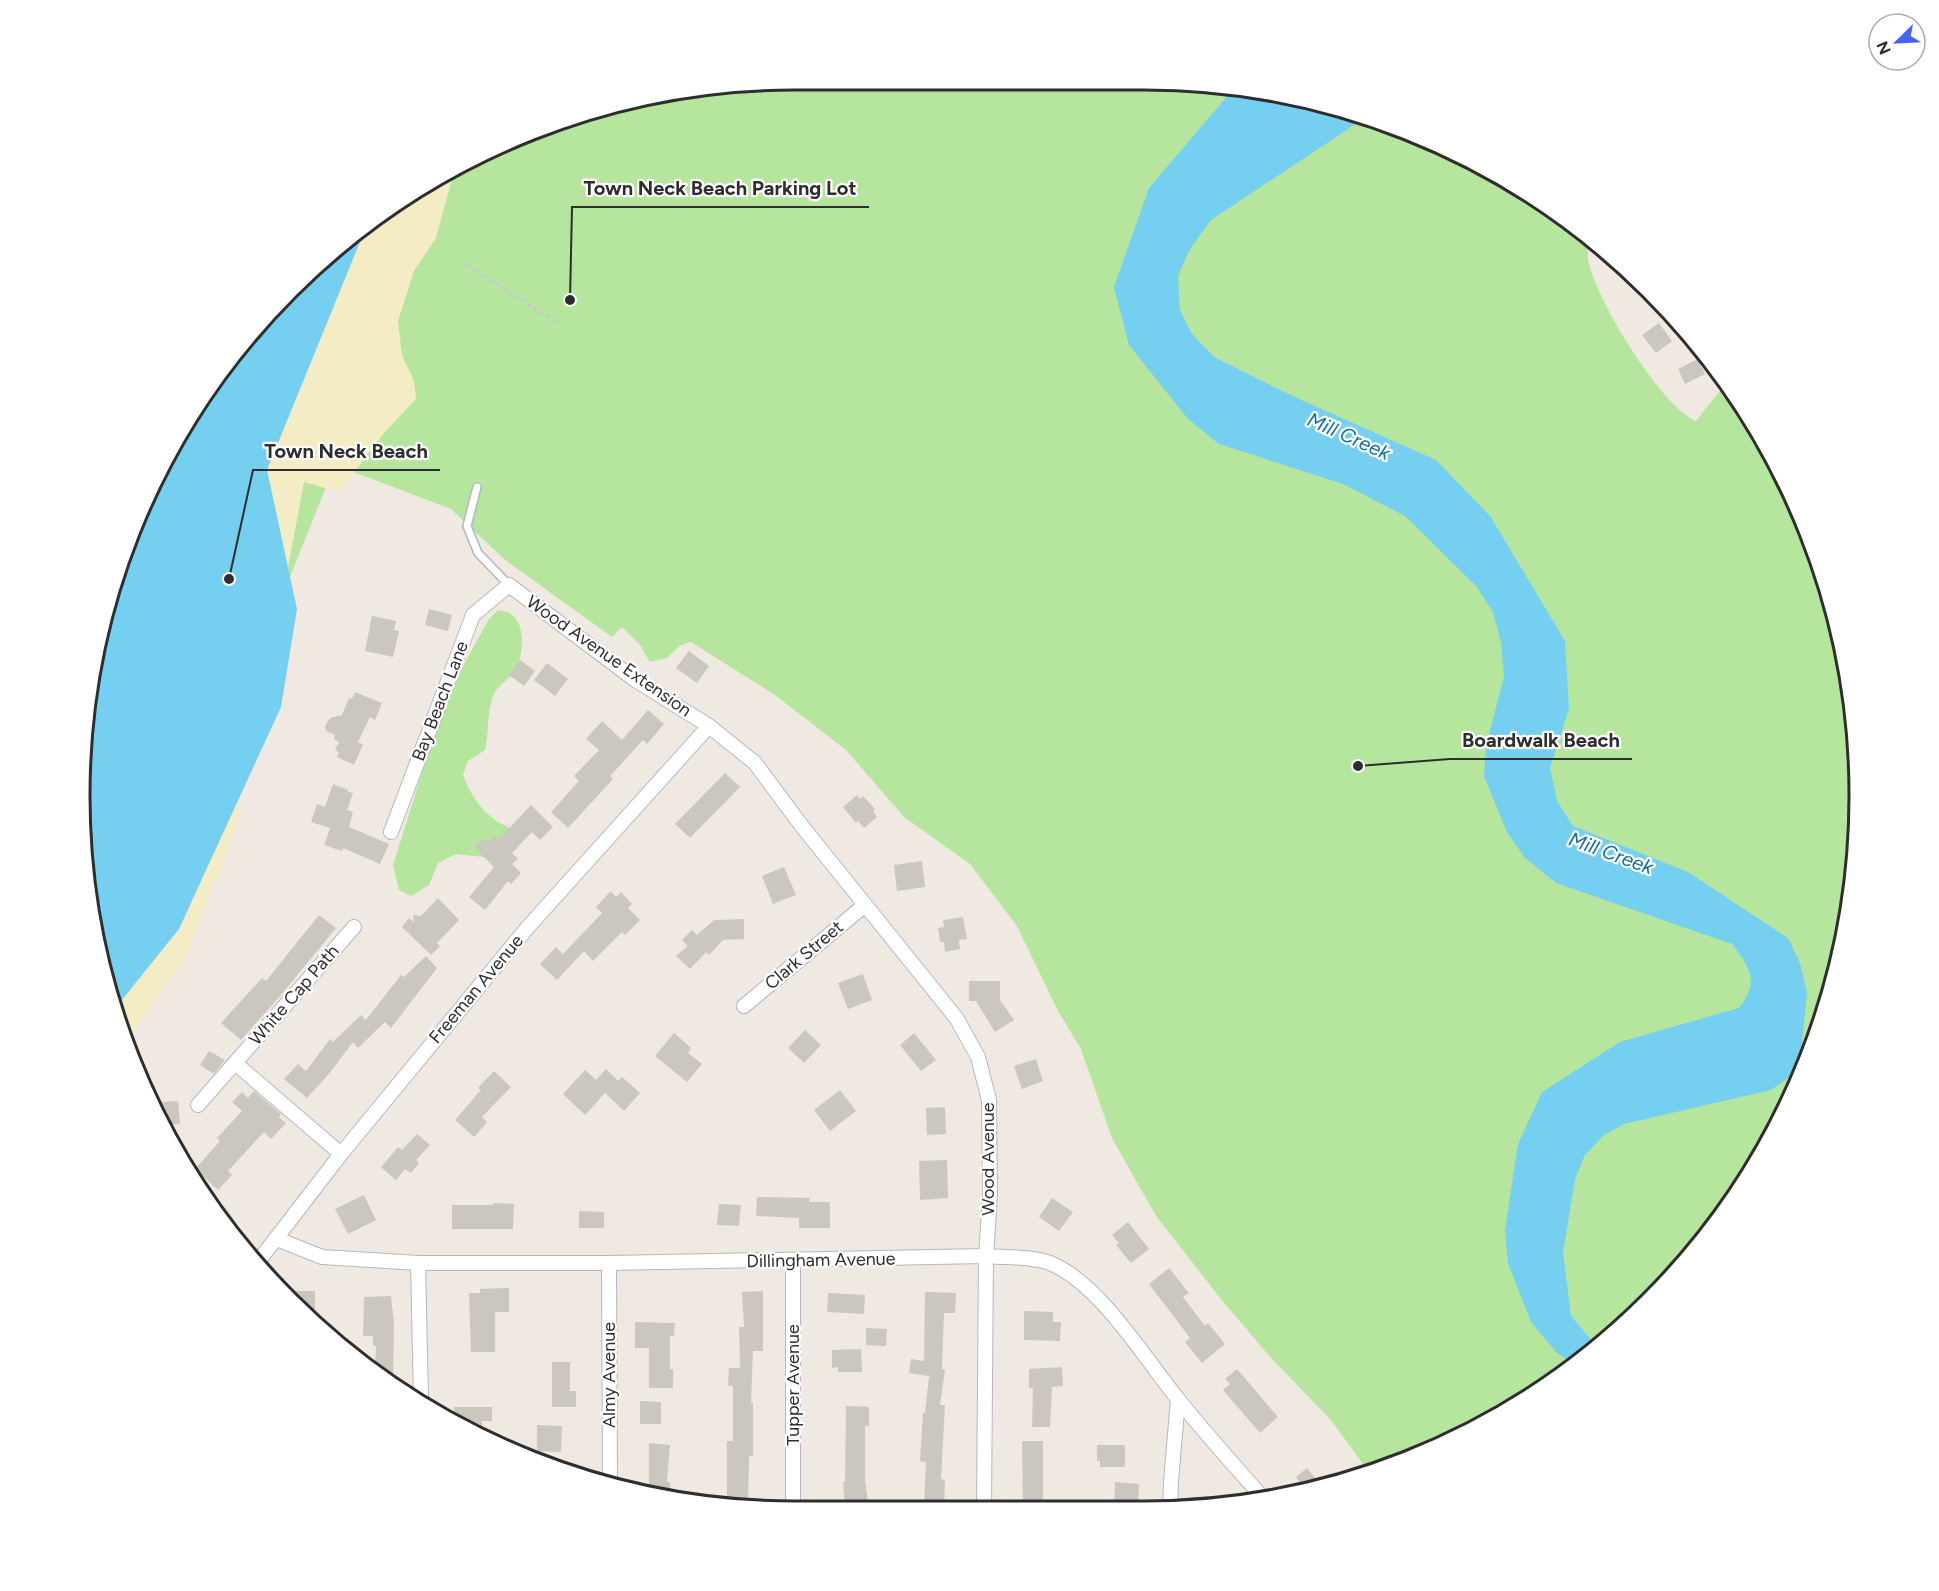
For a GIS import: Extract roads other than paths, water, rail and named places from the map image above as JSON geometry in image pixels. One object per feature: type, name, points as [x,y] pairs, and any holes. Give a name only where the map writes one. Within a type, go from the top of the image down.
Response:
[{"type":"street","name":"Wood Avenue Extension","points":[[509,585],[634,678],[709,726]]},
{"type":"street","name":"Bay Beach Lane","points":[[391,832],[473,615],[509,585]]},
{"type":"street","name":"Wood Avenue","points":[[709,726],[754,764],[957,1019],[978,1057],[989,1100],[990,1194],[986,1256],[984,1501]]},
{"type":"street","name":"Freeman Avenue","points":[[262,1257],[341,1154],[528,927],[709,726]]},
{"type":"street","name":"Clark Street","points":[[744,1006],[865,904]]},
{"type":"street","name":"White Cap Path","points":[[198,1105],[354,927]]},
{"type":"street","name":"White Cap Path","points":[[235,1063],[341,1154]]},
{"type":"street","name":"Dillingham Avenue","points":[[277,1239],[322,1257],[418,1263],[609,1263],[986,1256],[1033,1259],[1049,1263],[1086,1287],[1110,1313],[1178,1399],[1257,1491]]},
{"type":"street","name":"Tupper Avenue","points":[[793,1260],[794,1501]]},
{"type":"street","points":[[418,1263],[421,1392]]},
{"type":"street","name":"Almy Avenue","points":[[609,1263],[609,1476]]},
{"type":"street","points":[[1170,1500],[1178,1399]]},
{"type":"lane","points":[[477,487],[466,526],[478,553],[509,585]]},
{"type":"water","name":"Mill Creek","points":[[1228,95],[1281,104],[1357,123],[1211,220],[1190,249],[1178,276],[1180,310],[1192,334],[1214,357],[1297,398],[1436,460],[1490,516],[1565,641],[1569,709],[1550,768],[1557,801],[1573,826],[1688,872],[1788,938],[1800,963],[1807,993],[1801,1049],[1789,1077],[1771,1090],[1624,1124],[1603,1136],[1585,1155],[1575,1179],[1563,1253],[1571,1316],[1591,1340],[1567,1359],[1556,1352],[1531,1322],[1508,1263],[1505,1230],[1518,1144],[1542,1092],[1620,1042],[1739,1008],[1751,983],[1748,968],[1732,944],[1556,883],[1525,858],[1507,832],[1484,776],[1486,747],[1504,676],[1501,643],[1493,612],[1476,586],[1405,516],[1343,484],[1219,444],[1188,419],[1129,345],[1114,287],[1149,188]]},
{"type":"water","points":[[361,240],[267,470],[297,609],[281,707],[179,929],[121,1001],[104,933],[96,888],[90,796],[96,703],[114,613],[127,569],[163,483],[209,404],[265,330],[330,265]]},
{"type":"place","name":"Town Neck Beach Parking Lot","points":[[570,300]]},
{"type":"place","name":"Town Neck Beach","points":[[229,579]]},
{"type":"place","name":"Boardwalk Beach","points":[[1358,766]]}]
